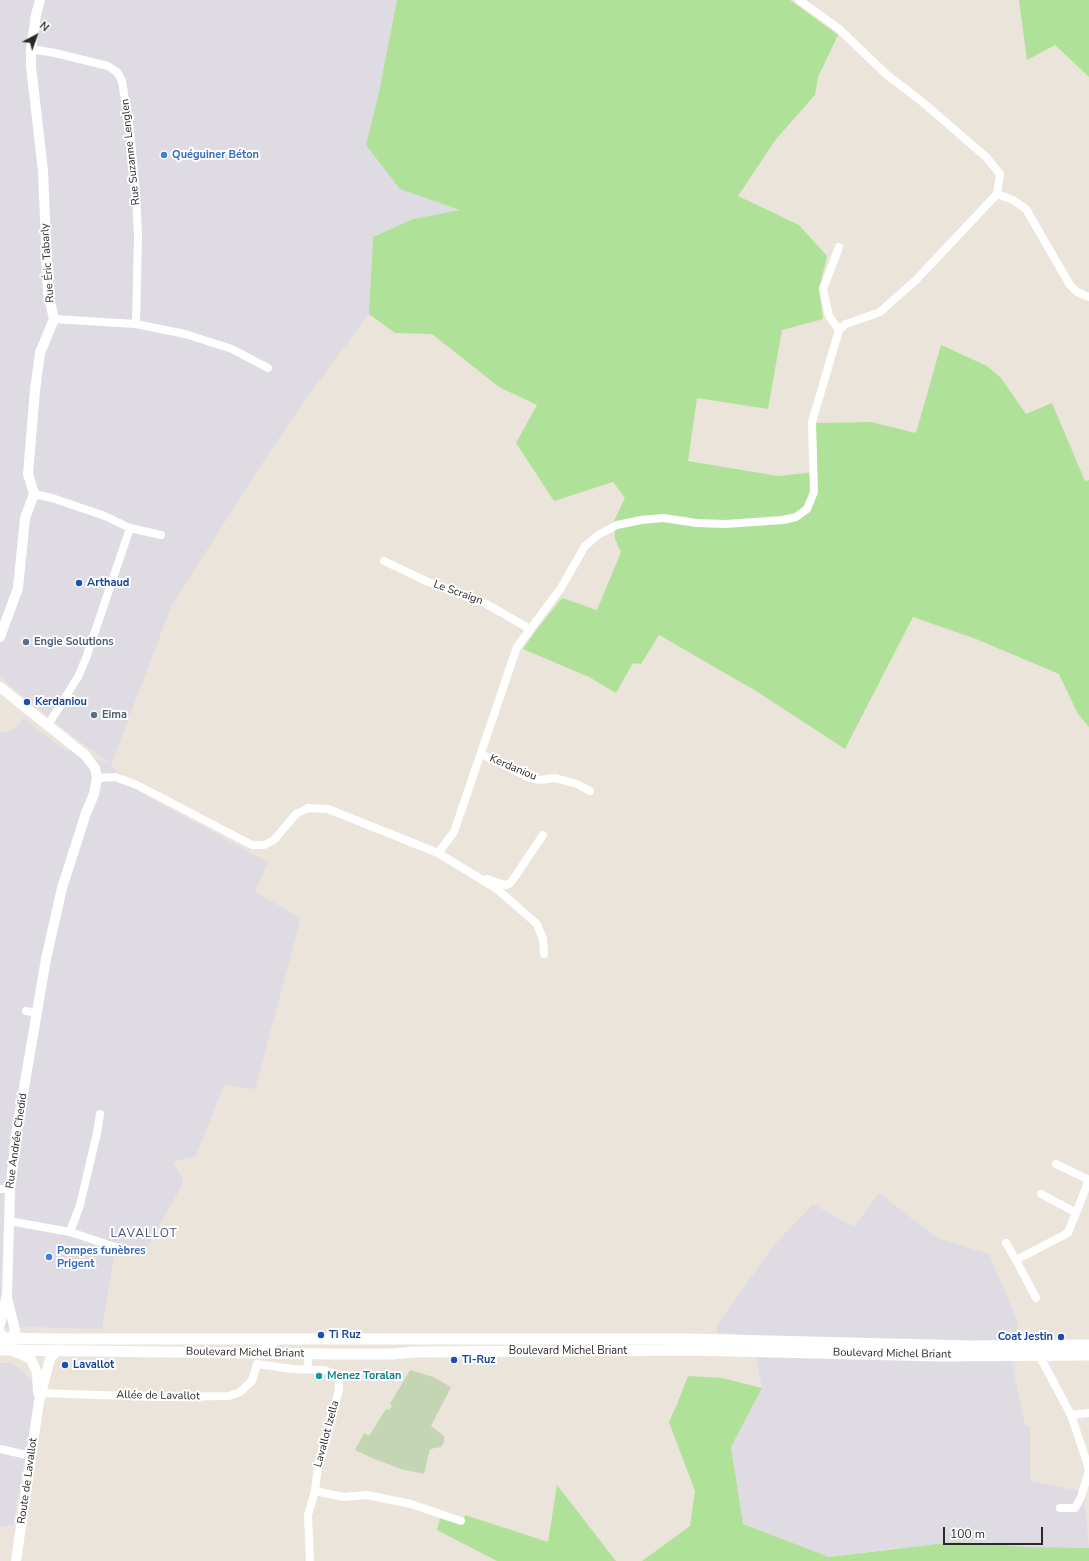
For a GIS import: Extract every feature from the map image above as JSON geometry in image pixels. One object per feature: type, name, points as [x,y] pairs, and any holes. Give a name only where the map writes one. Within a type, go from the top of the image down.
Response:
[{"type":"main road","name":"Boulevard Michel Briant","points":[[6,1335],[60,1340],[690,1339],[900,1350],[1039,1355],[1089,1355]]},
{"type":"main road","name":"Boulevard Michel Briant","points":[[5,1350],[47,1355],[59,1350],[256,1359],[309,1354],[392,1354],[415,1352],[900,1350],[971,1346],[1089,1345]]},
{"type":"street","name":"Rue Éric Tabarly","points":[[40,0],[36,15],[31,49],[31,66],[43,171],[48,293],[54,319]]},
{"type":"street","points":[[438,853],[454,832],[517,647],[561,588],[585,546],[598,535],[617,525],[641,520],[663,518],[725,524],[783,520],[796,517],[807,509],[814,492],[812,422],[839,330],[846,324],[880,312],[916,280],[997,194],[1000,174],[986,157],[920,100],[887,75],[838,28],[799,0]]},
{"type":"street","name":"Rue Suzanne Lenglen","points":[[31,49],[55,53],[108,66],[117,72],[122,81],[130,131],[136,194],[138,236],[136,324]]},
{"type":"street","points":[[997,194],[1013,200],[1026,209],[1070,285],[1078,292],[1089,297]]},
{"type":"street","points":[[839,247],[823,289],[829,316],[839,330]]},
{"type":"street","points":[[0,637],[18,588],[25,518],[34,494],[28,474],[35,390],[40,353],[54,319],[136,324],[170,330],[205,339],[232,349],[268,368]]},
{"type":"street","points":[[34,494],[52,498],[105,516],[130,528],[161,535]]},
{"type":"street","points":[[48,725],[78,677],[86,658],[130,528]]},
{"type":"street","name":"Le Scraign","points":[[384,561],[428,582],[483,602],[530,629]]},
{"type":"street","points":[[0,686],[85,755],[95,768],[97,778],[115,777],[137,785],[252,845],[264,845],[274,840],[296,814],[308,808],[328,809],[438,853],[497,889],[537,924],[543,939],[544,954]]},
{"type":"street","name":"Kerdaniou","points":[[481,754],[530,778],[539,780],[555,778],[577,784],[590,791]]},
{"type":"street","name":"Rue Andrée Chedid","points":[[5,1350],[9,1221],[5,1189],[54,920],[62,888],[86,812],[94,794],[97,778]]},
{"type":"street","points":[[478,878],[486,878],[509,884],[543,835]]},
{"type":"street","points":[[26,1010],[36,1013]]},
{"type":"street","points":[[70,1232],[80,1205],[100,1114]]},
{"type":"street","points":[[1016,1260],[1068,1233],[1075,1212],[1089,1180],[1056,1164]]},
{"type":"street","points":[[1041,1194],[1075,1212]]},
{"type":"street","points":[[9,1221],[70,1232],[115,1247]]},
{"type":"street","points":[[1006,1244],[1036,1298]]},
{"type":"street","name":"Rue Andrée Chedid","points":[[0,1325],[6,1294]]},
{"type":"street","points":[[32,1338],[47,1355],[40,1397]]},
{"type":"street","points":[[256,1359],[276,1340]]},
{"type":"street","points":[[5,1350],[31,1359],[37,1373],[40,1397]]},
{"type":"street","points":[[307,1369],[309,1354]]},
{"type":"street","points":[[1039,1355],[1071,1415],[1089,1470],[1081,1497],[1075,1508],[1060,1508]]},
{"type":"street","name":"Lavallot Izella","points":[[256,1359],[292,1369],[324,1370],[333,1374],[339,1379],[339,1390],[318,1465],[315,1491],[308,1515],[310,1561]]},
{"type":"street","name":"Allée de Lavallot","points":[[40,1397],[229,1396],[240,1392],[252,1380],[256,1359]]},
{"type":"street","name":"Route de Lavallot","points":[[16,1561],[40,1397]]},
{"type":"street","points":[[1071,1415],[1089,1414]]},
{"type":"street","points":[[0,1449],[31,1456]]},
{"type":"street","points":[[315,1491],[343,1497],[367,1495],[411,1504],[461,1521]]},
{"type":"shaded area","points":[[0,0],[397,0],[379,92],[366,145],[438,202],[461,210],[413,219],[373,237],[369,314],[302,404],[259,468],[171,607],[111,765],[141,793],[268,862],[255,892],[301,918],[255,1089],[224,1085],[196,1156],[173,1162],[183,1179],[181,1187],[144,1253],[115,1252],[102,1329],[31,1327],[0,1328],[0,732],[8,732],[18,726],[23,718],[64,749],[110,764],[71,735],[0,677]]},
{"type":"shaded area","points":[[879,1193],[937,1238],[989,1254],[1018,1323],[1012,1363],[1025,1426],[1030,1427],[1030,1481],[1079,1491],[1084,1495],[1089,1548],[896,1548],[829,1557],[743,1524],[731,1447],[762,1388],[752,1336],[717,1332],[717,1325],[774,1245],[813,1204],[854,1227]]},
{"type":"shaded area","points":[[0,1363],[12,1363],[34,1382],[35,1402],[13,1525],[0,1527]]},
{"type":"green space","points":[[397,0],[790,0],[838,35],[818,77],[815,95],[776,139],[738,196],[799,225],[827,256],[819,289],[823,319],[782,330],[768,409],[697,398],[688,461],[778,476],[816,472],[816,423],[871,422],[916,433],[941,345],[987,366],[1001,378],[1026,414],[1052,403],[1085,481],[1089,480],[1089,727],[1078,714],[1059,674],[976,639],[913,617],[845,749],[756,691],[659,635],[641,664],[633,663],[616,693],[589,677],[523,649],[562,598],[597,610],[621,552],[615,539],[614,521],[625,498],[613,482],[554,501],[516,443],[537,405],[499,387],[432,334],[395,333],[369,314],[373,237],[413,219],[460,210],[400,189],[366,145],[379,92]]},
{"type":"green space","points":[[1019,0],[1089,0],[1089,77],[1055,45],[1027,60]]},
{"type":"green space","points":[[410,1370],[433,1377],[451,1387],[431,1426],[444,1436],[444,1442],[441,1447],[430,1449],[424,1474],[401,1469],[355,1450],[364,1433],[369,1436],[386,1409],[389,1410],[392,1406],[390,1404]]},
{"type":"green space","points":[[688,1376],[722,1378],[762,1388],[731,1447],[743,1524],[829,1557],[955,1542],[1027,1547],[1089,1548],[1089,1561],[642,1561],[690,1526],[695,1491],[669,1422]]},
{"type":"green space","points":[[557,1485],[616,1561],[497,1561],[437,1530],[440,1518],[462,1524],[465,1515],[548,1542]]},
{"type":"place","name":"Quéguiner Béton","points":[[164,155]]},
{"type":"place","name":"Arthaud","points":[[79,583]]},
{"type":"place","name":"Engie Solutions","points":[[26,642]]},
{"type":"place","name":"Kerdaniou","points":[[27,702]]},
{"type":"place","name":"Eima","points":[[94,715]]},
{"type":"place","name":"Pompes funèbres Prigent","points":[[49,1257]]},
{"type":"place","name":"Ti Ruz","points":[[321,1335]]},
{"type":"place","name":"Coat Jestin","points":[[1061,1337]]},
{"type":"place","name":"Ti-Ruz","points":[[454,1360]]},
{"type":"place","name":"Lavallot","points":[[65,1365]]},
{"type":"place","name":"Menez Toralan","points":[[319,1376]]},
{"type":"district","name":"LAVALLOT","points":[[144,1234]]}]
